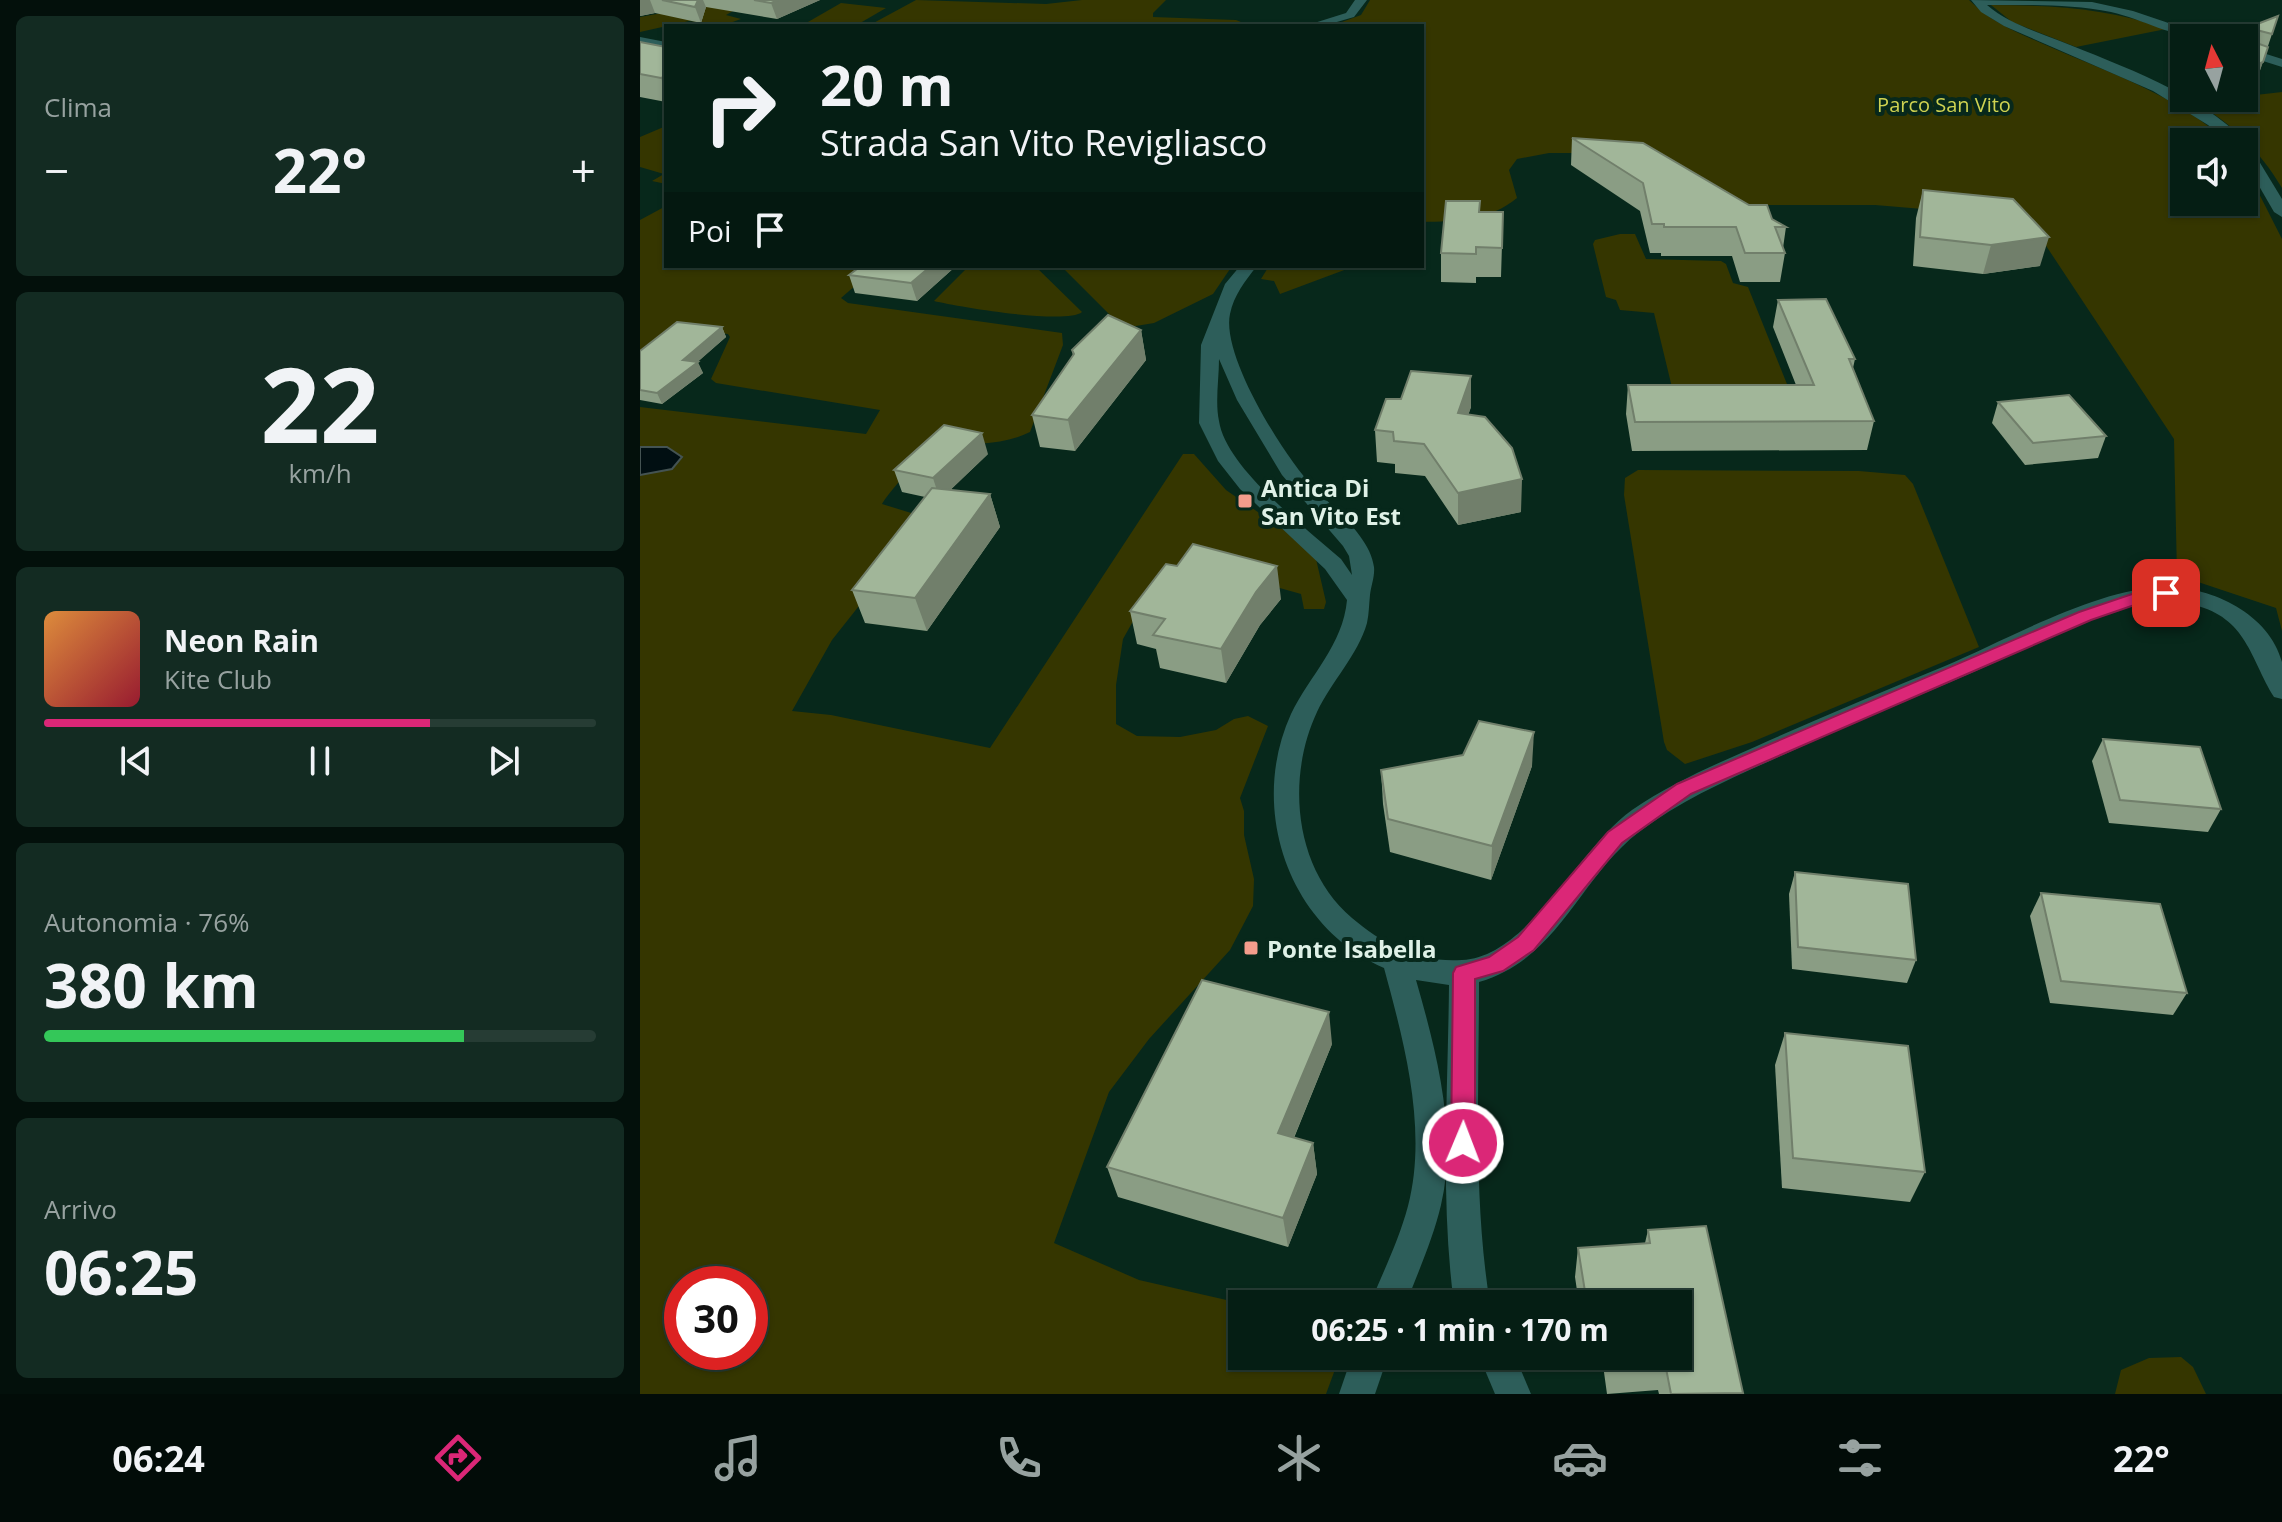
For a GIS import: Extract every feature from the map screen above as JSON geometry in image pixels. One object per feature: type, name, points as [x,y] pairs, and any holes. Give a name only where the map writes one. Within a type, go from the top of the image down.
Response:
[{"type":"street","points":[[1319,21],[1350,15],[1361,0]]},
{"type":"street","points":[[1977,1],[2106,8],[2170,27]]},
{"type":"street","points":[[1977,1],[1985,10],[2008,24],[2176,98],[2223,128]]},
{"type":"street","points":[[640,41],[664,46]]},
{"type":"street","points":[[2258,55],[2282,63]]},
{"type":"street","points":[[2258,172],[2282,212]]},
{"type":"street","points":[[1247,268],[1233,284],[1210,345],[1209,423],[1228,461],[1247,485],[1333,564],[1358,599]]},
{"type":"street","points":[[1221,322],[1227,360],[1240,389],[1293,476],[1354,547],[1363,567],[1354,627],[1302,717],[1286,785],[1291,832],[1302,874],[1324,907],[1360,941],[1397,963],[1430,973],[1464,973],[1495,965],[1526,944],[1615,837],[1684,789],[1905,692],[2123,602],[2166,593],[2210,603],[2237,617],[2255,633],[2268,653],[2282,691]]},
{"type":"street","points":[[1393,1290],[1426,1196],[1429,1128],[1427,1083],[1397,963]]},
{"type":"street","points":[[1464,973],[1463,1190],[1470,1290]]},
{"type":"street","points":[[1357,1394],[1365,1370]]},
{"type":"street","points":[[1503,1370],[1513,1394]]},
{"type":"green space","points":[[675,0],[733,11],[726,15],[741,19],[727,24],[689,21],[664,24],[664,27],[640,32],[640,17],[679,10]]},
{"type":"green space","points":[[916,0],[1046,4],[1082,0],[1166,0],[1153,13],[1153,17],[1236,20],[1246,24],[872,24]]},
{"type":"green space","name":"Parco San Vito","points":[[1370,0],[1969,0],[2006,27],[2164,98],[2170,101],[2170,112],[2188,112],[2211,128],[2170,128],[2170,216],[2258,216],[2258,192],[2282,239],[2282,631],[2276,608],[2177,575],[2174,439],[2025,214],[2018,217],[1875,205],[1747,205],[1601,153],[1549,153],[1517,159],[1509,170],[1517,198],[1506,206],[1472,218],[1424,222],[1424,24],[1336,24],[1361,15]]},
{"type":"green space","points":[[841,3],[886,8],[858,24],[804,24]]},
{"type":"green space","points":[[1991,5],[2080,9],[2123,16],[2166,29],[2076,47],[2012,22]]},
{"type":"green space","points":[[2282,92],[2282,188],[2258,155],[2258,128],[2231,128],[2210,112],[2258,112],[2258,95]]},
{"type":"green space","points":[[664,127],[664,174],[640,167],[640,137]]},
{"type":"green space","points":[[664,174],[664,184],[652,181]]},
{"type":"green space","points":[[664,207],[664,268],[876,268],[841,298],[848,303],[1062,333],[1063,345],[1030,432],[991,443],[920,445],[909,469],[882,504],[921,516],[912,539],[832,640],[792,711],[831,715],[990,748],[1183,454],[1194,454],[1226,490],[1294,537],[1316,559],[1326,602],[1324,609],[1304,609],[1301,594],[1227,573],[1141,607],[1123,639],[1116,685],[1116,724],[1137,736],[1180,737],[1216,730],[1234,719],[1248,716],[1268,726],[1240,798],[1254,879],[1253,906],[1230,950],[1149,1039],[1109,1092],[1054,1243],[1139,1280],[1228,1300],[1228,1370],[1335,1370],[1326,1394],[640,1394],[640,407],[866,434],[880,410],[716,383],[711,379],[730,337],[728,334],[681,332],[650,343],[640,351],[640,220]]},
{"type":"green space","points":[[1635,234],[1646,259],[1721,261],[1726,264],[1733,283],[1748,287],[1793,399],[1676,404],[1654,313],[1620,310],[1616,300],[1606,297],[1593,244],[1595,240]]},
{"type":"green space","points":[[967,268],[1037,268],[1082,312],[1072,316],[1035,316],[934,301]]},
{"type":"green space","points":[[1063,268],[1231,268],[1213,294],[1154,323],[1123,325]]},
{"type":"green space","points":[[1268,268],[1350,268],[1280,294],[1274,281],[1261,279]]},
{"type":"green space","points":[[1638,470],[1859,471],[1905,475],[1913,484],[1979,647],[1752,742],[1685,764],[1667,750],[1664,742],[1624,495],[1625,478]]},
{"type":"green space","points":[[2181,1357],[2193,1367],[2206,1394],[2115,1394],[2121,1370],[2149,1358]]},
{"type":"shaded area","points":[[640,447],[667,447],[682,457],[672,469],[640,475]]},
{"type":"building","points":[[662,0],[698,0],[695,7]]},
{"type":"building","points":[[2278,16],[2272,34],[2258,30],[2257,24]]},
{"type":"building","points":[[640,42],[664,47],[664,77],[640,74]]},
{"type":"building","points":[[2258,44],[2268,47],[2263,62],[2258,64]]},
{"type":"building","points":[[1572,138],[1643,143],[1749,205],[1767,205],[1772,219],[1786,227],[1775,227],[1785,253],[1745,253],[1736,227],[1664,227],[1664,224],[1652,224],[1643,183]]},
{"type":"building","points":[[1923,190],[2013,199],[2049,237],[1991,245],[1920,237]]},
{"type":"building","points":[[1446,201],[1480,201],[1479,212],[1503,212],[1502,248],[1476,247],[1476,254],[1441,253]]},
{"type":"building","points":[[858,268],[929,268],[911,283],[849,275]]},
{"type":"building","points":[[1826,299],[1855,359],[1849,359],[1874,421],[1635,422],[1628,385],[1814,385],[1778,300]]},
{"type":"building","points":[[1108,315],[1141,330],[1068,420],[1032,415],[1074,354],[1072,350]]},
{"type":"building","points":[[677,322],[722,327],[683,360],[698,362],[657,393],[640,390],[640,351]]},
{"type":"building","points":[[1411,371],[1471,376],[1458,413],[1485,417],[1512,448],[1522,479],[1458,493],[1424,444],[1394,441],[1393,432],[1375,430],[1386,399],[1401,399]]},
{"type":"building","points":[[2069,395],[2106,436],[2033,443],[1998,402]]},
{"type":"building","points":[[944,425],[982,433],[933,478],[894,470]]},
{"type":"building","points":[[932,488],[990,494],[915,598],[852,590]]},
{"type":"building","points":[[1193,544],[1277,566],[1256,592],[1221,649],[1153,635],[1165,619],[1130,611],[1166,564],[1177,566]]},
{"type":"building","points":[[1479,721],[1534,732],[1492,846],[1388,819],[1381,770],[1463,755]]},
{"type":"building","points":[[2103,739],[2200,747],[2221,809],[2120,800]]},
{"type":"building","points":[[1795,872],[1908,884],[1916,960],[1798,947]]},
{"type":"building","points":[[2041,893],[2160,904],[2187,993],[2061,981]]},
{"type":"building","points":[[1202,980],[1329,1012],[1278,1133],[1313,1143],[1283,1218],[1107,1167]]},
{"type":"building","points":[[1785,1033],[1908,1046],[1925,1172],[1793,1158]]},
{"type":"building","points":[[1706,1226],[1743,1393],[1671,1394],[1666,1370],[1692,1370],[1692,1290],[1585,1290],[1578,1248],[1650,1243],[1648,1230]]},
{"type":"place","name":"Antica Di San Vito Est","points":[[1245,501]]},
{"type":"place","name":"Ponte Isabella","points":[[1251,948]]},
{"type":"route","points":[[1463,1143],[1464,973],[1495,965],[1526,944],[1615,837],[1684,789],[1777,746],[2085,616],[2144,596],[2166,593]]}]
